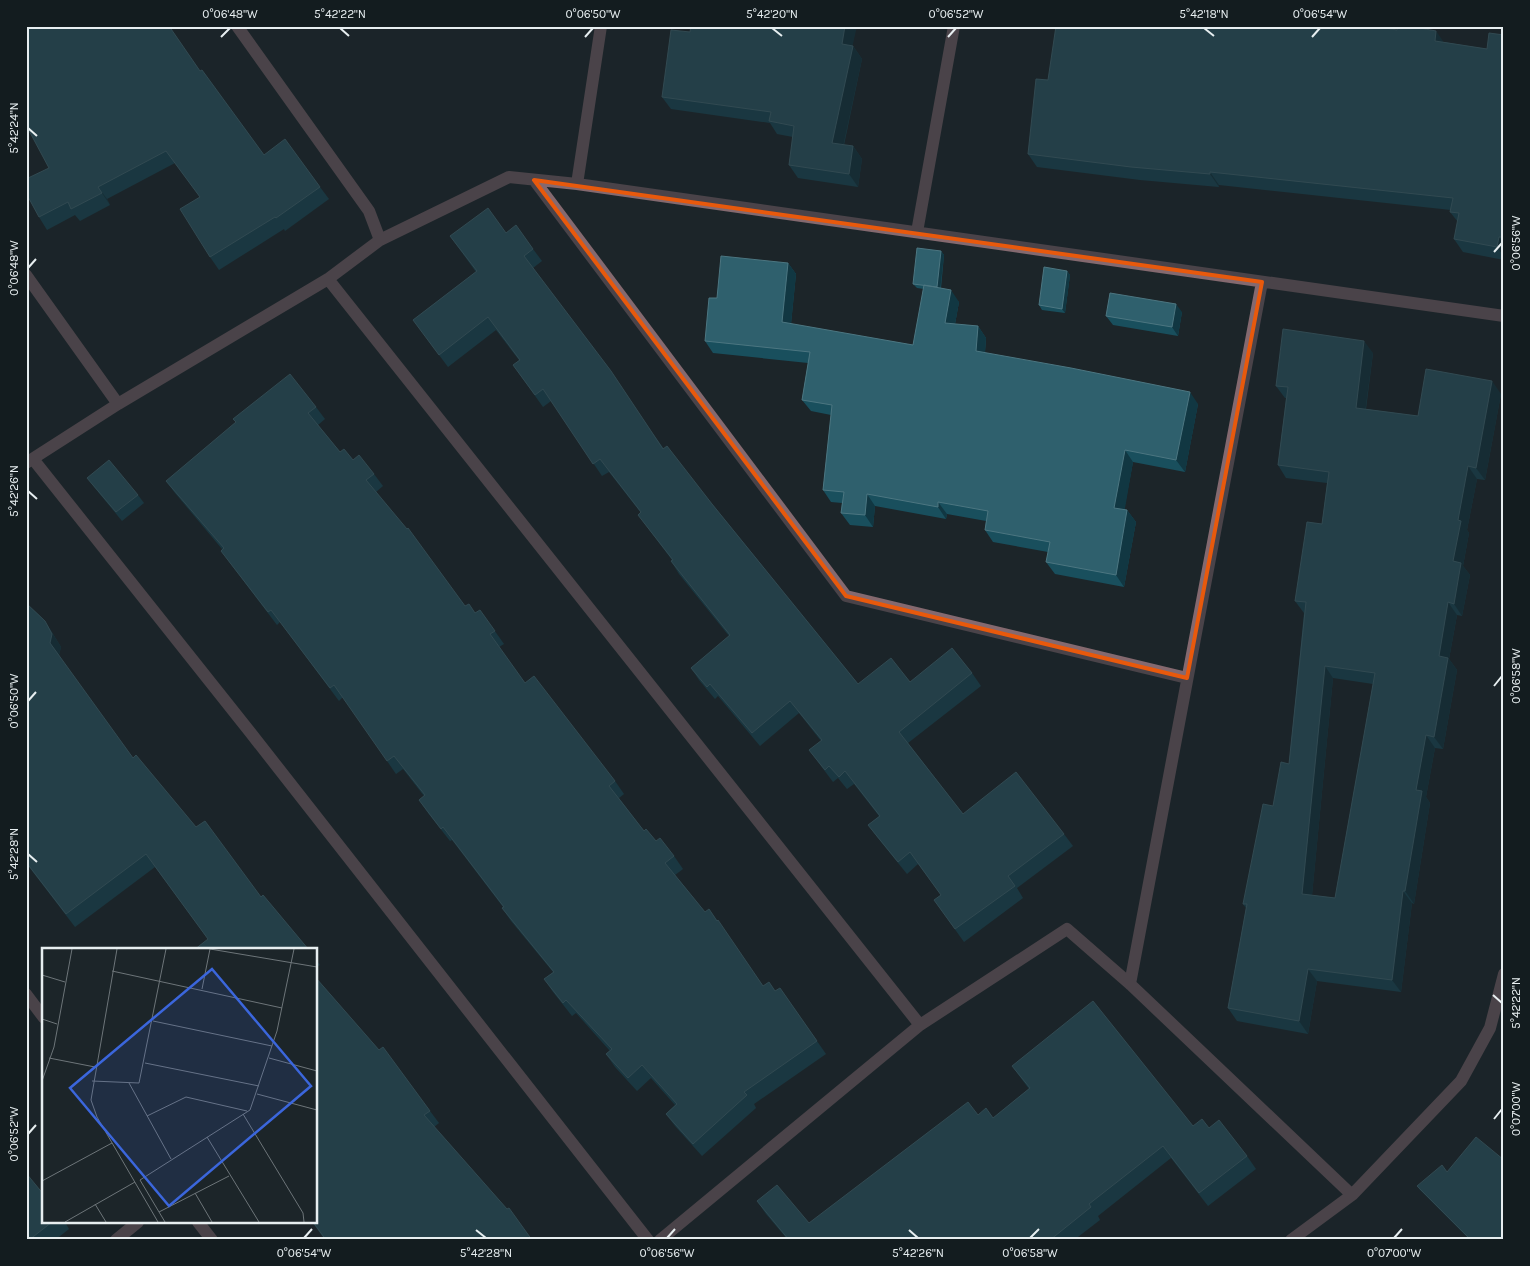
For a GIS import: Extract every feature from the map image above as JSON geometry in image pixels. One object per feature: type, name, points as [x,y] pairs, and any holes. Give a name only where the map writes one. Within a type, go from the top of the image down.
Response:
[{"type":"street","points":[[237,26],[369,211],[380,240]]},
{"type":"street","points":[[577,184],[601,26]]},
{"type":"street","points":[[917,232],[954,26]]},
{"type":"street","points":[[648,1240],[244,724],[30,461],[118,404],[328,279],[380,240],[509,177],[577,184],[1504,316]]},
{"type":"street","points":[[534,180],[846,596],[1187,678]]},
{"type":"street","points":[[26,275],[118,404]]},
{"type":"street","points":[[328,279],[920,1025]]},
{"type":"street","points":[[1130,984],[1262,282]]},
{"type":"street","points":[[660,1240],[920,1025],[1067,929],[1130,984],[1352,1195]]},
{"type":"street","points":[[1291,1240],[1352,1195],[1461,1081],[1490,1028],[1504,974]]},
{"type":"street","points":[[26,994],[42,1015]]},
{"type":"street","points":[[116,1240],[136,1224]]},
{"type":"street","points":[[200,1224],[212,1240]]},
{"type":"highlighted area","points":[[534,180],[1262,282],[1187,678],[846,596]]},
{"type":"building","points":[[26,26],[169,26],[200,71],[202,70],[264,155],[285,139],[320,187],[276,218],[210,257],[180,209],[200,197],[166,151],[98,187],[102,193],[71,209],[68,202],[39,217],[26,193],[26,179],[49,168],[26,125]]},
{"type":"building","points":[[691,26],[845,26],[842,44],[853,46],[832,143],[853,146],[849,174],[789,165],[794,126],[769,121],[771,112],[662,97],[671,30],[690,32]]},
{"type":"building","points":[[1056,26],[1374,26],[1397,30],[1398,26],[1409,26],[1436,31],[1435,41],[1487,49],[1489,33],[1504,35],[1504,237],[1499,237],[1497,247],[1454,239],[1459,213],[1450,212],[1453,198],[1210,172],[1210,174],[1131,167],[1028,154],[1036,79],[1048,80]]},
{"type":"building","points":[[488,208],[506,233],[516,225],[533,249],[524,256],[611,371],[663,449],[667,446],[858,684],[891,658],[910,682],[952,648],[972,673],[899,732],[963,814],[1016,772],[1064,834],[1008,876],[1015,886],[955,929],[934,900],[941,895],[910,852],[898,862],[868,825],[880,816],[845,771],[839,777],[829,766],[825,770],[809,750],[822,740],[790,701],[752,733],[710,684],[707,687],[691,668],[730,635],[671,561],[673,560],[638,515],[641,512],[600,459],[593,464],[543,389],[535,395],[513,365],[520,360],[488,317],[439,355],[413,320],[477,271],[450,236]]},
{"type":"building","points":[[917,248],[941,251],[937,287],[913,284]]},
{"type":"building","points":[[721,256],[788,263],[782,322],[913,345],[924,285],[951,290],[945,323],[978,326],[976,351],[1190,392],[1176,460],[1125,450],[1114,508],[1127,510],[1116,575],[1046,562],[1050,542],[985,530],[988,511],[938,502],[938,507],[867,494],[865,515],[841,513],[844,492],[823,490],[832,405],[802,400],[810,352],[705,341],[709,298],[717,298]]},
{"type":"building","points":[[1044,267],[1067,271],[1062,309],[1039,305]]},
{"type":"building","points":[[1110,293],[1176,304],[1172,327],[1106,316]]},
{"type":"building","points":[[1283,329],[1364,341],[1356,408],[1418,416],[1426,369],[1492,381],[1476,468],[1468,466],[1458,520],[1461,521],[1453,561],[1461,563],[1454,604],[1448,602],[1439,656],[1448,658],[1434,737],[1426,735],[1416,790],[1422,791],[1405,891],[1403,891],[1392,980],[1308,969],[1299,1021],[1228,1008],[1247,904],[1243,904],[1263,804],[1273,806],[1281,762],[1289,764],[1306,602],[1295,601],[1307,522],[1322,524],[1329,472],[1278,465],[1288,387],[1276,386]],"holes":[[[1325,666],[1375,673],[1335,898],[1302,894]]]},
{"type":"building","points":[[290,374],[316,407],[308,413],[340,452],[344,449],[353,460],[359,455],[374,474],[366,480],[408,528],[465,606],[469,604],[475,613],[480,610],[495,631],[490,634],[525,683],[534,676],[615,781],[609,786],[644,831],[646,829],[656,841],[660,838],[674,856],[665,863],[705,912],[709,909],[718,920],[763,986],[769,982],[775,991],[780,988],[817,1041],[744,1092],[747,1095],[693,1144],[666,1114],[677,1104],[642,1065],[628,1078],[606,1054],[612,1049],[566,1000],[563,1003],[544,979],[554,972],[502,908],[504,907],[443,827],[441,829],[419,800],[425,795],[394,756],[387,761],[334,685],[330,688],[271,610],[268,612],[221,551],[224,548],[166,481],[236,422],[233,419]]},
{"type":"building","points":[[109,460],[138,495],[116,512],[87,478]]},
{"type":"building","points":[[26,603],[45,621],[52,634],[50,643],[133,758],[136,755],[196,827],[205,821],[261,897],[263,895],[307,948],[197,948],[208,939],[146,854],[66,914],[26,862]]},
{"type":"building","points":[[318,980],[379,1050],[383,1047],[430,1111],[424,1115],[507,1209],[509,1208],[532,1240],[326,1240],[314,1224],[318,1224]]},
{"type":"building","points":[[1093,1001],[1193,1126],[1202,1119],[1209,1128],[1219,1120],[1247,1156],[1199,1193],[1163,1146],[1089,1204],[1091,1207],[1050,1240],[789,1240],[757,1201],[777,1185],[809,1223],[968,1102],[978,1115],[986,1108],[993,1118],[1030,1088],[1012,1066]]},
{"type":"building","points":[[1476,1137],[1504,1160],[1504,1240],[1471,1240],[1417,1186],[1442,1165],[1447,1172]]},
{"type":"building","points":[[26,1173],[42,1193],[42,1224],[49,1224],[29,1240],[26,1240]]}]
